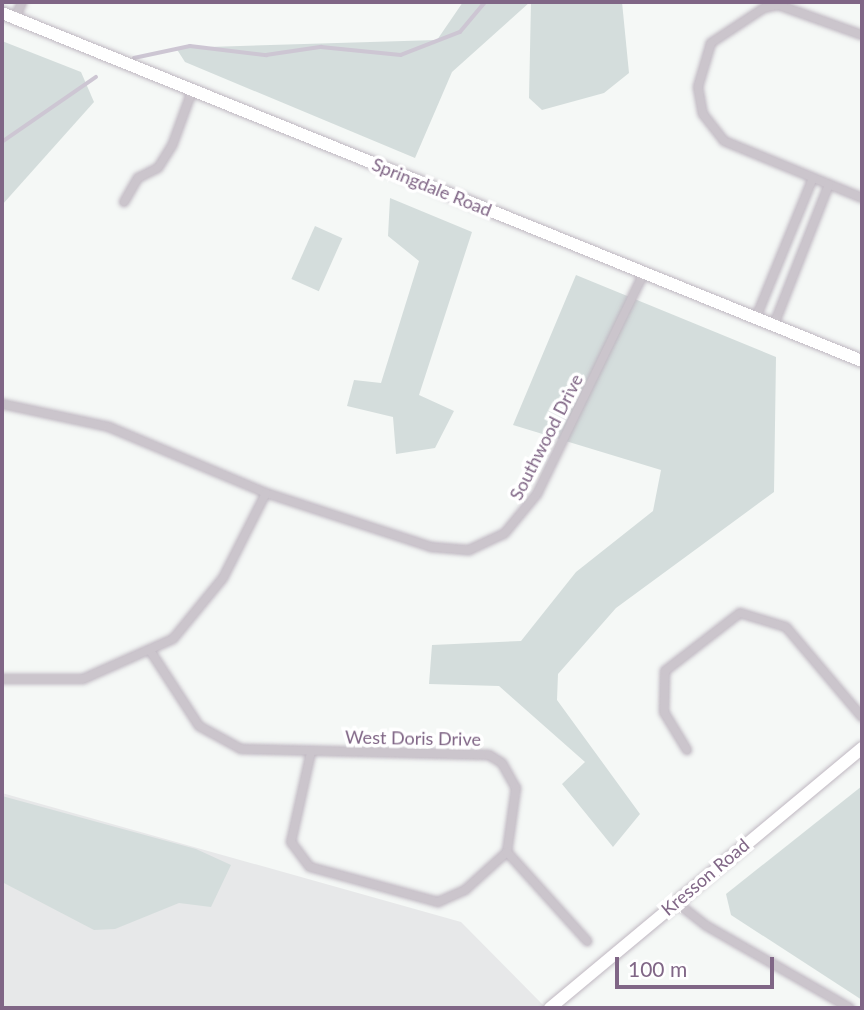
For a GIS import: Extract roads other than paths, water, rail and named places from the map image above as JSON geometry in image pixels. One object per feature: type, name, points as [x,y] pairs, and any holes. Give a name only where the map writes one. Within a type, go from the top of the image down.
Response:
[{"type":"main road","name":"Springdale Road","points":[[2,13],[644,273],[775,322],[862,361]]},
{"type":"main road","name":"Kresson Road","points":[[550,1008],[862,748]]},
{"type":"street","points":[[15,18],[22,2]]},
{"type":"street","points":[[862,35],[778,3],[743,17],[711,43],[699,101],[724,141],[862,198]]},
{"type":"street","points":[[124,202],[138,178],[158,168],[172,146],[192,91]]},
{"type":"street","points":[[757,316],[813,178]]},
{"type":"street","points":[[775,322],[829,184]]},
{"type":"street","name":"Southwood Drive","points":[[2,404],[148,439],[266,493],[431,547],[469,550],[505,534],[537,494],[644,273]]},
{"type":"street","points":[[2,679],[83,679],[152,652],[196,617],[266,493]]},
{"type":"street","points":[[687,750],[664,712],[665,671],[740,612],[786,627],[862,717]]},
{"type":"street","name":"West Doris Drive","points":[[152,652],[184,707],[212,735],[241,748],[489,755],[502,763],[516,788],[507,852]]},
{"type":"street","points":[[311,752],[291,842],[310,867],[439,902],[465,890],[507,852],[587,941]]},
{"type":"street","points":[[676,902],[705,925],[850,1008]]},
{"type":"waterway","points":[[134,58],[190,46],[266,55],[321,47],[401,55],[460,32],[485,2]]},
{"type":"waterway","points":[[2,142],[96,77]]}]
